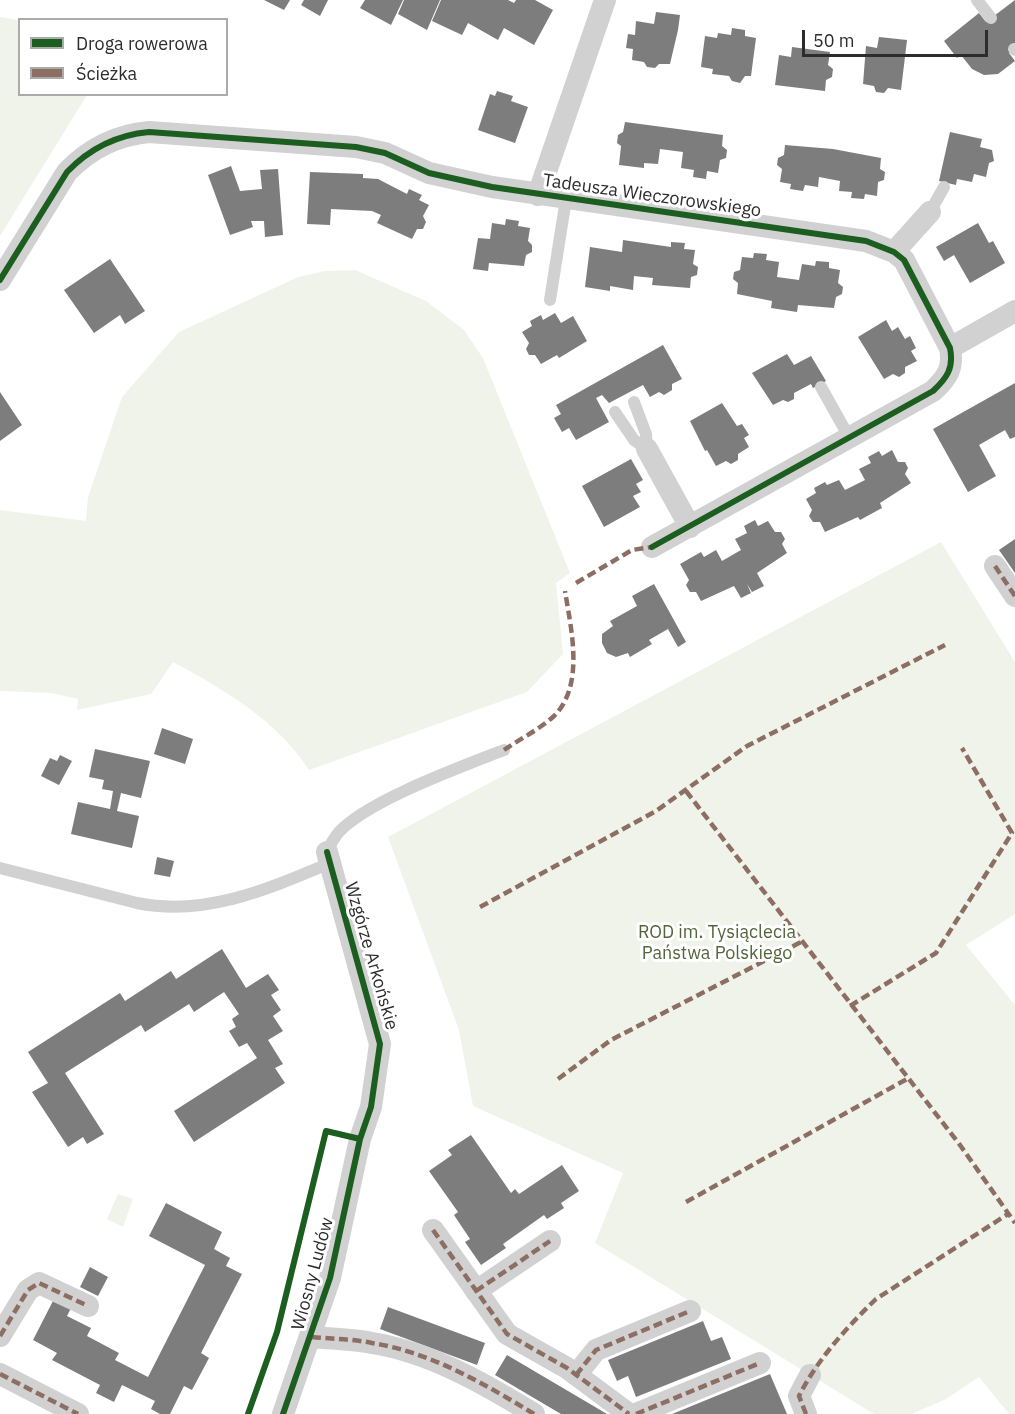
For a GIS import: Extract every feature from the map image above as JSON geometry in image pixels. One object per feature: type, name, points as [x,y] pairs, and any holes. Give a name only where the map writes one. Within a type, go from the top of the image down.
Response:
[{"type":"street","name":"Tadeusza Wieczorowskiego","points":[[538,195],[605,0]]},
{"type":"street","name":"Tadeusza Wieczorowskiego","points":[[0,280],[67,172],[96,147],[133,133],[149,132],[356,147],[385,153],[429,173],[456,180],[538,195],[866,241],[894,252]]},
{"type":"street","points":[[652,548],[933,391],[944,381],[951,363],[950,348],[904,260],[894,252],[930,212]]},
{"type":"street","points":[[950,348],[1015,311]]},
{"type":"street","points":[[647,449],[690,526]]},
{"type":"street","points":[[995,566],[1015,596]]},
{"type":"street","name":"Wzgórze Arkońskie","points":[[328,857],[380,1044],[370,1107],[360,1139]]},
{"type":"street","name":"Wiosny Ludów","points":[[284,1414],[312,1337],[336,1255],[360,1139]]},
{"type":"street","points":[[433,1230],[507,1334],[576,1375],[629,1414]]},
{"type":"street","points":[[476,1291],[550,1241]]},
{"type":"street","points":[[0,1336],[28,1290],[39,1283],[88,1306]]},
{"type":"street","points":[[576,1375],[596,1350],[690,1311]]},
{"type":"street","name":"Wiosny Ludów","points":[[312,1337],[375,1343],[440,1364],[482,1382],[534,1414]]},
{"type":"street","points":[[636,1414],[760,1363]]},
{"type":"street","points":[[0,1374],[78,1414]]},
{"type":"street","points":[[806,1414],[799,1396],[810,1375]]},
{"type":"lane","points":[[977,0],[991,18]]},
{"type":"lane","points":[[930,212],[944,187]]},
{"type":"lane","points":[[550,300],[566,199]]},
{"type":"lane","points":[[821,387],[849,437]]},
{"type":"lane","points":[[634,402],[646,434],[647,449]]},
{"type":"lane","points":[[615,412],[634,440],[647,449]]},
{"type":"lane","points":[[328,857],[338,833],[353,820],[445,773],[504,750]]},
{"type":"lane","name":"Wzgórze Arkońskie","points":[[0,868],[156,907],[228,902],[328,857]]},
{"type":"green space","points":[[0,17],[18,20],[18,96],[86,96],[0,236]]},
{"type":"green space","points":[[355,270],[426,301],[464,330],[483,358],[570,573],[556,583],[563,654],[527,692],[309,770],[297,753],[266,722],[230,695],[173,662],[151,694],[77,710],[78,699],[51,693],[0,691],[0,510],[86,521],[88,497],[122,397],[179,332],[298,277],[325,271]]},
{"type":"green space","name":"ROD im. Tysiąclecia Państwa Polskiego","points":[[941,542],[1015,662],[1015,914],[966,945],[1015,1005],[1015,1414],[1009,1414],[979,1377],[946,1399],[912,1414],[874,1414],[595,1243],[623,1173],[473,1106],[459,1030],[388,837]]},
{"type":"green space","points":[[118,1194],[133,1199],[123,1227],[107,1219]]},
{"type":"building","points":[[264,0],[290,0],[284,10]]},
{"type":"building","points":[[304,0],[328,0],[320,16],[301,5]]},
{"type":"building","points":[[365,0],[403,0],[391,25],[360,8]]},
{"type":"building","points":[[404,0],[440,0],[427,30],[398,14]]},
{"type":"building","points":[[441,0],[508,0],[514,3],[516,0],[535,0],[553,10],[534,45],[504,28],[498,40],[468,23],[462,35],[432,21]]},
{"type":"building","points":[[1015,0],[1015,49],[1009,53],[1015,61],[998,74],[984,75],[972,69],[961,55],[957,58],[944,41],[979,13],[986,22]]},
{"type":"building","points":[[656,12],[680,15],[670,64],[659,64],[655,68],[647,67],[644,62],[632,60],[633,49],[626,48],[628,34],[635,35],[636,21],[654,24]]},
{"type":"building","points":[[732,28],[745,30],[745,36],[756,38],[751,76],[745,76],[740,83],[732,81],[729,76],[712,74],[713,69],[701,67],[705,36],[717,38],[718,33],[731,35]]},
{"type":"building","points":[[879,37],[907,40],[901,90],[888,88],[884,93],[876,92],[874,86],[863,84],[866,46],[877,48]]},
{"type":"building","points":[[792,47],[830,52],[828,65],[833,69],[832,77],[826,80],[825,91],[775,85],[779,55],[791,57]]},
{"type":"building","points":[[497,91],[513,96],[511,101],[528,107],[515,143],[478,130],[490,94],[495,96]]},
{"type":"building","points":[[625,122],[723,135],[722,146],[727,150],[726,158],[720,160],[718,173],[707,171],[706,179],[693,177],[694,170],[681,168],[683,152],[660,149],[658,164],[644,163],[644,168],[619,165],[621,146],[617,143],[618,135],[623,132]]},
{"type":"building","points":[[950,132],[982,139],[980,147],[992,150],[994,161],[989,163],[986,177],[974,174],[972,182],[957,179],[956,185],[939,181]]},
{"type":"building","points":[[785,145],[833,149],[881,158],[880,169],[885,172],[884,180],[878,182],[877,196],[865,194],[864,199],[851,198],[852,192],[839,191],[840,181],[819,177],[818,187],[805,185],[803,191],[790,189],[791,184],[780,182],[782,169],[777,165],[778,158],[784,155]]},
{"type":"building","points":[[231,166],[240,191],[262,189],[260,170],[278,169],[283,235],[265,237],[264,221],[251,221],[253,227],[230,235],[208,175]]},
{"type":"building","points":[[310,172],[363,174],[363,178],[378,179],[407,194],[409,189],[422,195],[419,200],[429,205],[423,216],[426,222],[423,229],[417,229],[412,239],[377,223],[381,215],[372,211],[331,209],[330,225],[307,224]]},
{"type":"building","points":[[506,219],[519,221],[518,226],[530,228],[528,241],[532,245],[532,252],[526,255],[524,266],[489,263],[488,271],[473,269],[478,238],[490,239],[492,223],[505,225]]},
{"type":"building","points":[[978,223],[989,243],[993,241],[1005,263],[970,283],[954,255],[944,261],[936,247]]},
{"type":"building","points":[[623,240],[671,247],[671,242],[685,243],[684,249],[695,250],[693,264],[698,267],[697,275],[691,277],[690,288],[652,285],[653,278],[634,276],[633,290],[610,286],[610,291],[585,287],[590,247],[622,252]]},
{"type":"building","points":[[754,253],[767,254],[766,260],[779,262],[777,277],[799,280],[802,264],[815,266],[816,261],[829,262],[829,268],[840,270],[838,283],[843,287],[842,294],[836,297],[834,308],[798,305],[797,312],[771,308],[772,301],[737,294],[738,283],[733,279],[734,272],[740,270],[742,257],[753,258]]},
{"type":"building","points":[[110,259],[145,311],[125,324],[120,315],[94,333],[64,290]]},
{"type":"building","points":[[555,313],[561,323],[573,316],[587,341],[559,358],[557,355],[541,364],[535,355],[529,355],[526,349],[529,343],[522,332],[532,326],[530,321],[541,315],[543,320]]},
{"type":"building","points":[[886,320],[892,331],[898,327],[905,339],[910,336],[916,348],[911,351],[917,361],[905,367],[905,373],[899,377],[893,374],[884,379],[858,337]]},
{"type":"building","points":[[663,345],[682,379],[672,384],[672,390],[664,395],[659,392],[650,397],[643,385],[609,403],[602,395],[596,398],[609,422],[576,440],[569,428],[562,432],[554,418],[561,414],[556,405]]},
{"type":"building","points":[[787,354],[794,365],[811,356],[826,381],[813,388],[811,384],[794,393],[794,399],[788,402],[783,400],[773,405],[752,373]]},
{"type":"building","points":[[1015,383],[1015,437],[1010,439],[1005,430],[979,445],[996,476],[968,492],[933,429]]},
{"type":"building","points":[[0,392],[22,425],[0,441]]},
{"type":"building","points":[[722,403],[737,426],[742,424],[749,435],[744,438],[749,447],[738,454],[738,460],[731,464],[726,461],[716,466],[707,450],[705,451],[690,421]]},
{"type":"building","points":[[892,450],[898,462],[905,462],[908,468],[905,474],[911,483],[880,503],[882,508],[860,520],[858,517],[825,532],[820,522],[813,522],[809,516],[812,510],[806,499],[816,493],[814,488],[825,482],[827,485],[839,480],[845,490],[865,480],[859,469],[871,463],[868,457],[879,451],[882,456]]},
{"type":"building","points":[[631,459],[643,480],[636,484],[641,492],[633,496],[640,507],[604,527],[582,486]]},
{"type":"building","points":[[755,520],[758,526],[768,521],[775,532],[781,532],[785,539],[782,544],[787,553],[757,573],[764,586],[752,592],[747,584],[751,593],[741,598],[734,586],[701,601],[696,592],[690,592],[686,585],[689,580],[680,564],[701,552],[704,557],[716,550],[722,561],[741,550],[735,539],[747,533],[744,526]]},
{"type":"building","points":[[1015,539],[1015,573],[999,550]]},
{"type":"building","points":[[654,584],[686,642],[678,647],[668,629],[649,640],[652,644],[630,657],[628,653],[616,657],[607,653],[602,643],[602,634],[613,626],[610,621],[637,606],[632,596]]},
{"type":"building","points":[[162,728],[193,739],[185,764],[154,754]]},
{"type":"building","points":[[95,749],[150,761],[141,798],[121,793],[117,811],[139,816],[132,848],[71,834],[78,802],[110,809],[113,791],[102,789],[104,780],[89,777]]},
{"type":"building","points":[[60,755],[72,761],[59,785],[41,776],[50,758],[57,761]]},
{"type":"building","points":[[157,857],[174,861],[170,877],[154,874]]},
{"type":"building","points":[[222,949],[246,988],[268,974],[279,990],[271,995],[281,1010],[273,1016],[283,1031],[268,1040],[283,1064],[275,1068],[285,1083],[194,1142],[174,1111],[257,1058],[247,1043],[239,1047],[229,1031],[236,1027],[232,1019],[239,1014],[224,992],[194,1012],[189,1004],[145,1032],[141,1025],[65,1073],[104,1134],[87,1144],[83,1137],[68,1147],[32,1092],[48,1083],[28,1052],[120,993],[125,1001],[171,971],[176,979]]},
{"type":"building","points":[[471,1135],[511,1193],[515,1189],[519,1194],[562,1165],[579,1191],[561,1203],[564,1208],[547,1219],[544,1215],[503,1244],[506,1248],[481,1265],[465,1242],[470,1239],[454,1215],[458,1212],[429,1171],[452,1155],[448,1150]]},
{"type":"building","points":[[166,1203],[222,1232],[214,1249],[230,1258],[226,1266],[242,1274],[201,1353],[209,1358],[192,1390],[184,1386],[170,1414],[160,1414],[151,1409],[155,1401],[122,1385],[114,1402],[96,1393],[100,1385],[52,1360],[57,1353],[33,1340],[54,1299],[71,1308],[67,1316],[91,1328],[87,1336],[119,1353],[115,1360],[148,1377],[205,1265],[149,1236]]},
{"type":"building","points":[[90,1267],[108,1277],[98,1296],[80,1287]]},
{"type":"building","points":[[388,1307],[485,1343],[477,1365],[380,1329]]},
{"type":"building","points":[[703,1321],[711,1341],[722,1337],[731,1359],[636,1397],[628,1376],[617,1381],[608,1360]]},
{"type":"building","points":[[507,1355],[607,1414],[561,1414],[495,1375]]},
{"type":"building","points":[[770,1374],[787,1414],[672,1414]]},
{"type":"marked path","points":[[576,583],[632,550],[652,547]]},
{"type":"marked path","points":[[995,566],[1015,596]]},
{"type":"marked path","points":[[504,750],[554,716],[564,703],[570,689],[573,656],[565,591]]},
{"type":"marked path","points":[[480,907],[656,811],[747,746],[945,645]]},
{"type":"marked path","points":[[850,1006],[936,953],[1012,833],[962,748]]},
{"type":"marked path","points":[[686,791],[960,1145],[1015,1223]]},
{"type":"marked path","points":[[558,1079],[611,1040],[801,942]]},
{"type":"marked path","points":[[686,1202],[907,1079]]},
{"type":"marked path","points":[[806,1414],[799,1396],[806,1383],[833,1344],[876,1299],[1008,1214]]},
{"type":"marked path","points":[[433,1230],[507,1334],[567,1368],[629,1414]]},
{"type":"marked path","points":[[476,1291],[550,1241]]},
{"type":"marked path","points":[[0,1336],[28,1290],[39,1283],[88,1306]]},
{"type":"marked path","points":[[576,1375],[596,1350],[690,1311]]},
{"type":"marked path","points":[[312,1337],[365,1342],[394,1347],[415,1354],[477,1381],[534,1414]]},
{"type":"marked path","points":[[636,1414],[760,1363]]},
{"type":"marked path","points":[[0,1374],[78,1414]]},
{"type":"cycle path","points":[[0,280],[67,172],[85,156],[104,144],[125,136],[149,132],[356,147],[385,153],[429,173],[492,187],[866,241],[894,252],[904,260],[950,348],[950,367],[942,382],[933,391],[652,547]]},
{"type":"cycle path","points":[[283,1414],[330,1278],[360,1139],[371,1107],[380,1044],[327,852]]},
{"type":"cycle path","points":[[248,1414],[277,1332],[326,1131],[360,1139]]}]
